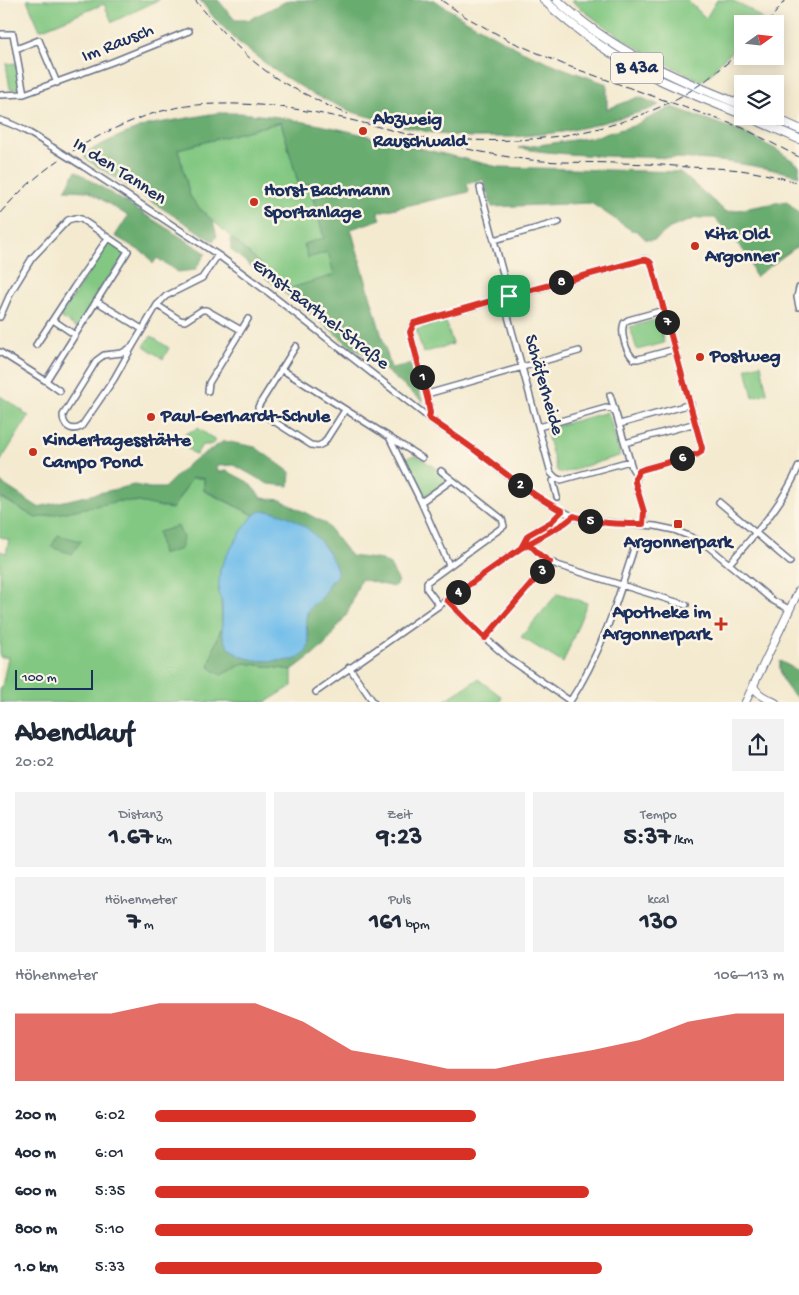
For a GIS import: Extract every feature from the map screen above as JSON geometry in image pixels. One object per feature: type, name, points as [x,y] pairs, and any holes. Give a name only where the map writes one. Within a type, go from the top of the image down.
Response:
[{"type":"highway","name":"B 43a","points":[[544,0],[580,30],[631,65],[678,88],[734,111]]},
{"type":"highway","name":"B 43a","points":[[557,0],[591,28],[642,61],[734,102]]},
{"type":"highway","points":[[784,122],[799,129]]},
{"type":"highway","points":[[767,125],[799,139]]},
{"type":"main road","points":[[745,702],[798,594]]},
{"type":"main road","points":[[754,684],[756,691],[776,702]]},
{"type":"street","name":"Im Rausch","points":[[0,95],[24,94],[57,83],[189,31]]},
{"type":"street","points":[[0,34],[13,34],[24,94]]},
{"type":"street","points":[[16,49],[39,40],[57,83]]},
{"type":"street","name":"In den Tannen","points":[[0,120],[24,129],[218,256]]},
{"type":"street","points":[[480,188],[509,296]]},
{"type":"street","points":[[0,317],[11,292],[32,258],[68,220],[81,219],[128,250],[46,381]]},
{"type":"street","points":[[494,240],[559,222]]},
{"type":"street","points":[[36,345],[108,238]]},
{"type":"street","points":[[132,347],[122,353],[101,356],[63,414],[63,421],[67,427],[73,429],[81,427],[120,369],[157,305],[166,296],[202,278],[218,256]]},
{"type":"street","name":"Ernst-Barthel-Straße","points":[[218,256],[269,293],[429,418],[547,503],[562,511],[590,521],[643,524],[674,530],[689,536],[705,544],[772,600],[789,609]]},
{"type":"street","points":[[429,418],[427,394],[410,332],[414,323],[644,259],[648,260],[651,263],[702,448],[698,454],[644,469],[636,474]]},
{"type":"street","points":[[799,288],[797,297],[799,306]]},
{"type":"street","name":"Schäferheide","points":[[503,298],[551,473],[556,478],[553,482],[557,497]]},
{"type":"street","points":[[96,301],[142,329]]},
{"type":"street","points":[[157,305],[180,320],[185,320],[202,310],[206,310],[241,330]]},
{"type":"street","points":[[664,310],[628,320],[624,323],[622,330],[629,354],[634,359],[675,348]]},
{"type":"street","points":[[208,391],[209,383],[248,319]]},
{"type":"street","points":[[53,320],[75,335]]},
{"type":"street","points":[[296,346],[259,405],[261,413],[311,446],[318,446],[324,443],[345,410]]},
{"type":"street","points":[[427,394],[579,351]]},
{"type":"street","points":[[0,352],[60,391]]},
{"type":"street","points":[[113,354],[119,362],[120,369]]},
{"type":"street","points":[[281,369],[422,458]]},
{"type":"street","points":[[610,395],[632,468],[636,474],[635,482],[644,512],[643,524]]},
{"type":"street","points":[[620,424],[690,404]]},
{"type":"street","points":[[539,427],[606,408],[612,409],[616,414]]},
{"type":"street","points":[[625,442],[696,423]]},
{"type":"street","points":[[389,437],[422,502],[449,565]]},
{"type":"street","points":[[556,478],[561,480],[630,461]]},
{"type":"street","points":[[729,564],[778,504],[799,466]]},
{"type":"street","points":[[439,605],[427,589],[426,584],[430,579],[504,526],[502,519],[441,471]]},
{"type":"street","points":[[422,502],[452,480]]},
{"type":"street","points":[[719,502],[790,562]]},
{"type":"street","points":[[521,548],[528,535],[551,522],[562,511]]},
{"type":"street","points":[[316,692],[521,548],[574,516]]},
{"type":"street","points":[[529,544],[550,562],[686,605]]},
{"type":"street","points":[[447,600],[485,638],[514,662],[569,702],[597,651],[635,545]]},
{"type":"street","points":[[485,638],[550,562]]},
{"type":"street","points":[[349,667],[374,702]]},
{"type":"green space","points":[[27,0],[159,0],[112,22],[104,4],[40,30]]},
{"type":"green space","points":[[200,0],[218,0],[235,20],[248,20],[289,0],[434,0],[522,51],[607,84],[607,109],[639,97],[659,105],[648,110],[562,132],[513,137],[470,137],[437,134],[352,112],[313,94],[277,72],[240,44],[215,19]]},
{"type":"green space","points":[[571,0],[687,0],[706,18],[717,0],[731,0],[748,8],[757,15],[734,15],[734,49],[720,62],[712,73],[701,81],[633,45]]},
{"type":"green space","points":[[16,63],[21,89],[10,89],[6,64]]},
{"type":"green space","points":[[672,107],[742,132],[777,150],[799,165],[799,176],[754,166],[709,160],[565,154],[518,148],[594,137],[633,126]]},
{"type":"green space","points":[[217,113],[279,117],[335,128],[498,167],[680,172],[726,212],[787,201],[799,213],[799,245],[755,277],[749,257],[715,218],[696,218],[670,228],[656,239],[650,240],[645,239],[637,231],[631,230],[591,203],[492,207],[483,179],[467,184],[469,192],[378,212],[381,219],[351,229],[391,368],[410,364],[423,402],[365,353],[358,352],[231,250],[231,238],[288,289],[334,275],[328,252],[308,258],[304,244],[324,238],[309,184],[299,186],[281,122],[178,149],[190,196],[198,207],[213,221],[217,236],[213,241],[84,158],[88,151],[147,125]]},
{"type":"green space","name":"Horst Bachmann Sportanlage","points":[[281,122],[299,186],[309,183],[324,238],[304,244],[308,257],[328,252],[335,275],[288,289],[198,207],[190,196],[178,149]]},
{"type":"green space","points":[[76,171],[206,253],[195,270],[178,272],[157,258],[153,264],[147,255],[115,236],[128,216],[88,191],[65,190]]},
{"type":"green space","points":[[109,241],[126,252],[77,328],[60,317]]},
{"type":"green space","points":[[658,319],[664,343],[637,350],[630,327]]},
{"type":"green space","points":[[445,320],[453,344],[423,353],[416,330]]},
{"type":"green space","points":[[151,336],[169,348],[163,359],[144,346]]},
{"type":"green space","points":[[761,364],[767,393],[753,397],[746,368]]},
{"type":"green space","points":[[0,396],[29,416],[0,462]]},
{"type":"green space","points":[[608,412],[619,456],[562,473],[557,471],[546,431],[549,428]]},
{"type":"green space","points":[[198,428],[215,440],[212,444],[202,445],[196,455],[179,443],[185,434]]},
{"type":"green space","points":[[224,441],[255,447],[290,472],[289,486],[268,484],[234,465],[217,466],[218,472],[227,471],[248,482],[262,498],[281,500],[325,523],[351,556],[382,560],[390,565],[399,582],[393,587],[361,579],[347,614],[324,646],[292,670],[245,663],[221,675],[209,667],[222,626],[223,635],[253,659],[280,660],[309,646],[307,623],[309,609],[334,579],[336,570],[326,548],[258,512],[254,515],[204,490],[204,478],[192,478],[172,509],[139,502],[119,501],[36,518],[0,497],[0,482],[38,507],[134,485],[164,488],[191,462]]},
{"type":"green space","points":[[418,456],[442,473],[445,482],[425,496],[421,496],[405,464],[408,457]]},
{"type":"green space","points":[[192,478],[204,478],[204,491],[254,515],[220,569],[222,626],[209,667],[221,674],[245,663],[292,670],[292,686],[266,702],[0,702],[0,690],[8,657],[0,657],[0,551],[6,553],[9,540],[0,537],[0,497],[36,518],[119,501],[139,502],[172,509]]},
{"type":"green space","points":[[178,526],[183,538],[181,549],[162,555],[158,532]]},
{"type":"green space","points":[[58,535],[81,541],[72,554],[51,547]]},
{"type":"green space","points":[[558,593],[587,603],[563,663],[521,637]]},
{"type":"green space","points":[[780,661],[799,671],[799,699],[784,683],[780,672]]},
{"type":"green space","points":[[478,679],[502,697],[500,702],[442,702]]},
{"type":"water","points":[[266,511],[286,516],[305,526],[327,550],[337,571],[336,576],[329,584],[323,596],[307,613],[307,650],[294,660],[266,661],[247,658],[232,650],[224,640],[222,604],[218,594],[220,569],[241,532],[254,515],[258,512]]},
{"type":"railway","points":[[195,0],[234,43],[267,72],[291,87],[348,114]]},
{"type":"railway","points":[[441,0],[466,17],[508,40],[565,65],[743,128],[799,157]]},
{"type":"railway","points":[[774,15],[785,0]]},
{"type":"railway","points":[[453,139],[513,140],[543,138],[573,134],[631,119],[685,94],[715,74],[734,57]]},
{"type":"railway","points":[[0,213],[49,167],[91,140],[121,125],[151,114],[180,107],[210,104],[263,105],[302,110],[454,146],[531,160],[731,169],[749,171],[799,183]]},
{"type":"place","name":"Abzweig Rauschwald","points":[[363,131]]},
{"type":"place","name":"Horst Bachmann Sportanlage","points":[[254,202]]},
{"type":"place","name":"Kita Old Argonner","points":[[695,246]]},
{"type":"place","name":"Postweg","points":[[700,357]]},
{"type":"place","name":"Paul-Gerhardt-Schule","points":[[151,417]]},
{"type":"place","name":"Kindertagesstätte Campo Pond","points":[[33,452]]},
{"type":"place","name":"Argonnerpark","points":[[678,524]]},
{"type":"place","name":"Apotheke im Argonnerpark","points":[[721,624]]},
{"type":"route","points":[[509,296],[414,323],[410,332],[428,401],[429,418],[479,453],[514,481],[562,511],[551,522],[526,536],[521,548],[529,544],[550,562],[485,638],[447,600],[521,548],[574,516],[590,521],[643,524],[644,512],[635,482],[636,474],[644,469],[698,454],[702,448],[651,263],[648,260],[644,259],[509,296]]}]
